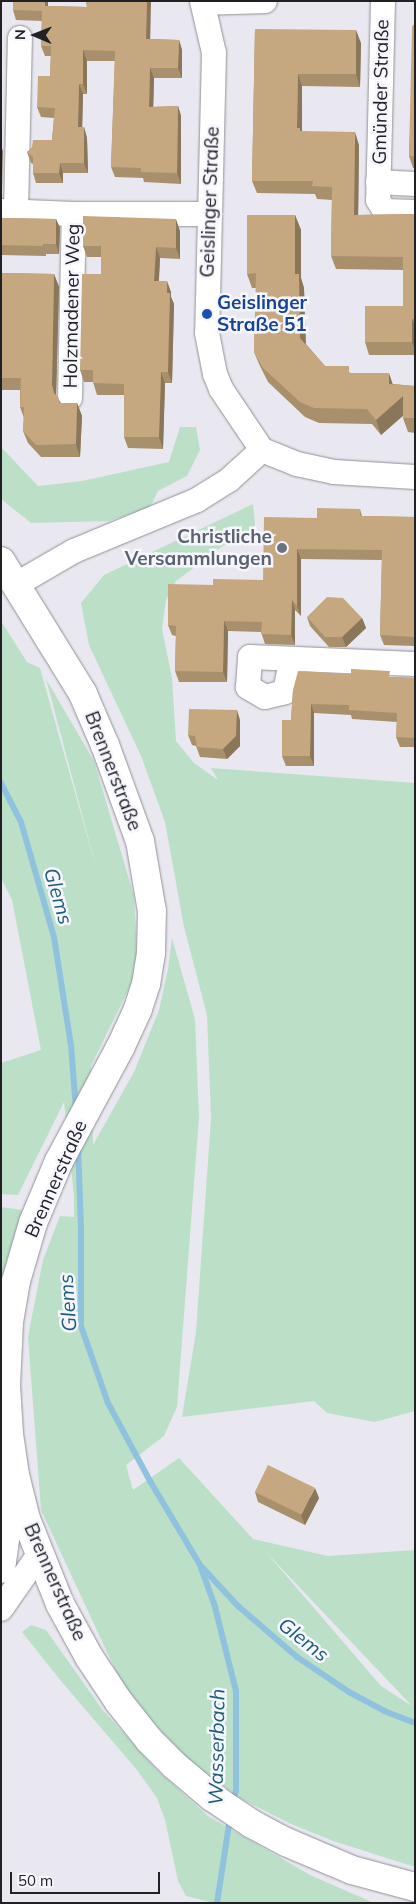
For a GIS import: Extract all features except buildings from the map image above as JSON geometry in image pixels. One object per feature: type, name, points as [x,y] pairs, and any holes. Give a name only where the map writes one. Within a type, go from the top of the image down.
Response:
[{"type":"main road","name":"Brennerstraße","points":[[1,561],[17,584],[83,694],[122,788],[143,856],[152,911],[151,953],[146,984],[138,1010],[121,1046],[59,1161],[33,1223],[16,1281],[9,1322],[6,1385],[9,1434],[15,1475],[26,1518],[60,1604],[85,1649],[119,1702],[149,1740],[212,1796],[252,1824],[321,1859],[382,1880],[415,1887]]},
{"type":"main road","points":[[1,1569],[15,1475]]},
{"type":"street","points":[[202,2],[265,1]]},
{"type":"street","name":"Gmünder Straße","points":[[383,1],[378,200],[384,211],[415,212]]},
{"type":"street","name":"Geislinger Straße","points":[[202,2],[214,53],[207,333],[215,374],[232,408],[262,450]]},
{"type":"street","points":[[20,38],[9,211],[74,214],[209,214]]},
{"type":"street","name":"Gmünder Straße","points":[[378,182],[415,184]]},
{"type":"street","name":"Holzmadener Weg","points":[[70,398],[74,214]]},
{"type":"street","points":[[17,584],[74,551],[197,500],[229,480],[262,450],[296,464],[334,472],[415,477]]},
{"type":"street","points":[[291,661],[415,664]]},
{"type":"street","points":[[1,1609],[40,1554]]},
{"type":"green space","points":[[180,427],[196,427],[200,450],[187,476],[158,491],[150,507],[109,521],[31,523],[1,499],[1,447],[38,486],[82,481],[169,462]]},
{"type":"green space","points":[[253,504],[255,524],[250,544],[224,545],[176,581],[166,600],[162,629],[172,678],[176,741],[194,763],[218,780],[211,768],[415,783],[415,1411],[375,1422],[327,1413],[314,1401],[182,1417],[196,1332],[211,1118],[207,1015],[184,927],[165,822],[141,756],[89,645],[81,603],[104,575]]},
{"type":"green space","points":[[1,621],[27,662],[40,668],[97,871],[46,679],[94,761],[134,896],[138,970],[91,1066],[93,1145],[134,1072],[159,1010],[168,969],[172,938],[195,1019],[199,1117],[177,1407],[164,1436],[126,1465],[133,1490],[179,1458],[253,1539],[328,1556],[415,1550],[415,1867],[333,1841],[289,1823],[240,1798],[189,1761],[126,1693],[41,1510],[28,1337],[43,1260],[60,1216],[74,1217],[74,1196],[64,1102],[18,1195],[1,1194],[1,1063],[41,1050],[12,900],[1,878]],"holes":[[[265,1551],[412,1706],[381,1686]]]},
{"type":"green space","points":[[1,1207],[22,1210],[1,1281]]},
{"type":"green space","points":[[31,1625],[46,1630],[102,1709],[157,1770],[208,1816],[310,1875],[374,1903],[214,1903],[186,1896],[178,1881],[165,1820],[157,1798],[137,1770],[22,1632]]},
{"type":"waterway","name":"Glems","points":[[1,783],[21,822],[54,937],[71,1045],[76,1110]]},
{"type":"waterway","name":"Glems","points":[[78,1145],[81,1227],[81,1326],[108,1403],[150,1481],[200,1565],[238,1606],[297,1657],[349,1692],[384,1711],[415,1723]]},
{"type":"waterway","name":"Wasserbach","points":[[201,1568],[214,1603],[236,1691],[236,1790],[233,1803]]},
{"type":"waterway","name":"Wasserbach","points":[[217,1903],[230,1818]]},
{"type":"place","name":"Geislinger Straße 51","points":[[207,314]]},
{"type":"place","name":"Christliche Versammlungen","points":[[282,548]]}]
